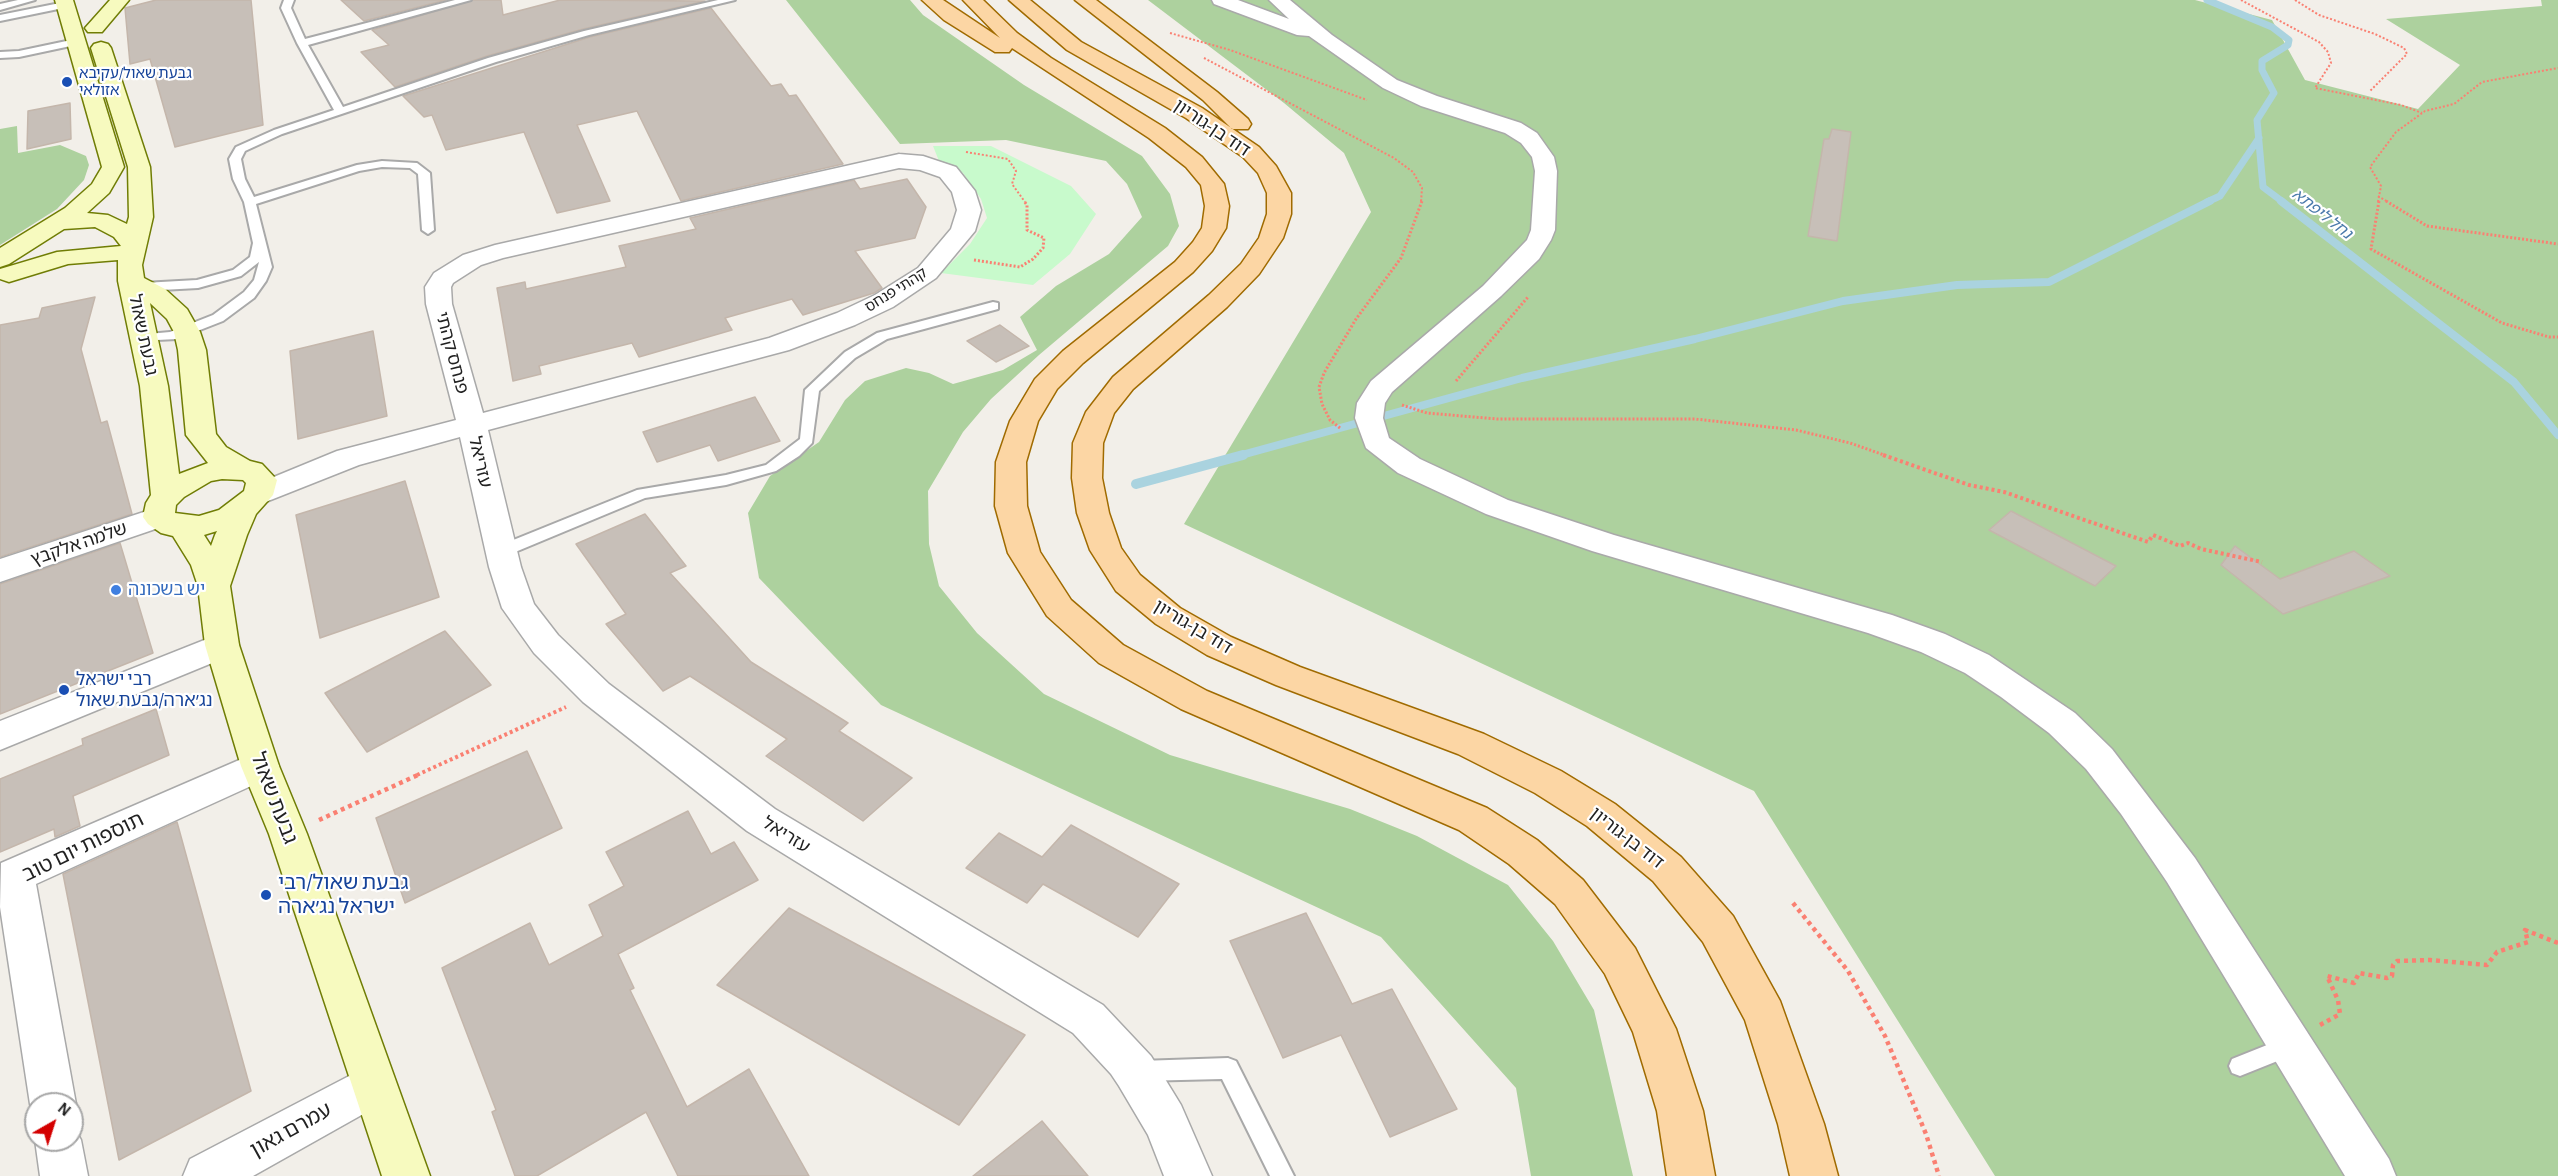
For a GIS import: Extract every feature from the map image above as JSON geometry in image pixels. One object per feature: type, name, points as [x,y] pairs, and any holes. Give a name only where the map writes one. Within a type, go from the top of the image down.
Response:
[{"type":"main road","points":[[931,0],[951,16],[1004,50],[1088,90]]},
{"type":"main road","name":"דוד בן-גוריון","points":[[972,0],[1010,37],[1157,133],[1194,162],[1212,184],[1217,206],[1214,228],[1203,246],[1184,267],[1073,357],[1045,385],[1024,421],[1011,462],[1011,506],[1024,553],[1059,608],[1111,654],[1194,700],[1473,819],[1523,852],[1569,892],[1620,961],[1653,1029],[1680,1111],[1691,1176]]},
{"type":"main road","name":"דוד בן-גוריון","points":[[1018,0],[1074,46],[1194,113],[1251,152],[1268,171],[1279,193],[1279,214],[1271,238],[1250,269],[1218,301],[1123,383],[1100,412],[1088,443],[1087,478],[1093,513],[1106,550],[1128,583],[1168,616],[1219,646],[1288,676],[1471,744],[1548,782],[1601,815],[1667,869],[1718,929],[1765,1015],[1801,1124],[1814,1176]]},
{"type":"main road","points":[[1084,0],[1228,112],[1259,148],[1270,168],[1279,193]]},
{"type":"street","points":[[3,270],[66,257],[130,267],[141,217],[139,167],[92,18],[120,0]]},
{"type":"street","points":[[1221,0],[1325,39]]},
{"type":"street","points":[[1278,0],[1325,39],[1402,90],[1513,128],[1537,146],[1543,157],[1546,171],[1544,230],[1530,254],[1492,291],[1381,387],[1371,403],[1369,418],[1376,442],[1408,466],[1444,484],[1564,531],[1880,624],[1933,643],[1977,664],[2062,723],[2099,759],[2134,803],[2181,870],[2372,1176]]},
{"type":"street","points":[[64,1],[113,167],[80,225]]},
{"type":"street","name":"קהתי פנחס","points":[[472,425],[779,344],[846,319],[884,301],[927,273],[963,231],[969,210],[963,191],[948,172],[923,162],[899,161],[664,213]]},
{"type":"street","points":[[3,270],[126,196],[139,178]]},
{"type":"street","name":"פנחס קהתי","points":[[472,425],[439,304],[438,287],[443,278],[472,260],[495,252],[664,213]]},
{"type":"street","name":"גבעת שאול","points":[[80,225],[130,267],[178,315],[187,332],[201,435],[208,446],[227,462],[248,486],[214,586]]},
{"type":"street","name":"גבעת שאול","points":[[130,267],[142,338],[154,386],[169,513],[207,565],[214,586],[222,645],[260,766],[288,834],[406,1176]]},
{"type":"street","points":[[154,386],[182,384],[196,394]]},
{"type":"street","points":[[248,486],[214,523],[169,513],[181,484],[201,474],[248,486],[472,425]]},
{"type":"street","name":"עזריאל","points":[[472,425],[502,551],[519,608],[546,644],[596,693],[761,820],[1088,1019],[1136,1071],[1165,1121],[1188,1176]]},
{"type":"street","name":"שלמה אלקבץ","points":[[0,571],[169,513]]},
{"type":"street","points":[[0,736],[222,645]]},
{"type":"street","name":"תוספות יום טוב","points":[[50,1092],[15,874],[260,766]]},
{"type":"street","name":"עמרם גאון","points":[[207,1176],[374,1084]]},
{"type":"street","points":[[60,1152],[64,1176]]},
{"type":"lane","points":[[0,7],[30,0]]},
{"type":"lane","points":[[289,0],[286,8],[302,43],[340,111]]},
{"type":"lane","points":[[302,43],[466,0]]},
{"type":"lane","points":[[142,338],[187,332],[218,318],[249,296],[260,281],[266,267],[250,202],[239,179],[235,159],[240,149],[278,132],[492,60],[587,33],[730,0]]},
{"type":"lane","points":[[0,18],[64,1]]},
{"type":"lane","points":[[0,55],[76,42]]},
{"type":"lane","points":[[250,202],[357,168],[389,164],[413,165],[424,173],[428,230]]},
{"type":"lane","points":[[130,267],[198,284],[237,273],[256,258],[259,243]]},
{"type":"lane","points":[[502,551],[642,494],[726,480],[771,468],[794,453],[807,440],[812,390],[850,355],[882,336],[993,306]]},
{"type":"lane","points":[[2240,1066],[2287,1037]]},
{"type":"lane","points":[[1136,1071],[1228,1068],[1282,1176]]},
{"type":"path","points":[[2241,0],[2319,42],[2328,52],[2331,63],[2315,88],[2400,105],[2423,113]]},
{"type":"path","points":[[2295,0],[2319,15],[2375,34],[2404,48],[2407,54],[2370,92]]},
{"type":"path","points":[[1175,39],[1165,32],[1212,44],[1368,101]]},
{"type":"path","points":[[1202,57],[1394,158],[1418,179],[1423,198],[1401,258],[1356,319],[1324,373],[1319,387],[1322,404],[1330,420],[1347,433]]},
{"type":"path","points":[[2558,68],[2482,82],[2454,105],[2423,113],[2396,132],[2370,166],[2381,186],[2371,249],[2502,323],[2549,337],[2558,337]]},
{"type":"path","points":[[2378,196],[2427,226],[2558,243]]},
{"type":"path","points":[[1456,381],[1521,305]]},
{"type":"path","points":[[1381,387],[1406,407],[1427,413],[1497,419],[1695,419],[1796,430],[1850,443],[1969,485],[2004,492],[2148,542],[2153,535],[2180,546],[2188,543],[2201,549],[2262,562]]},
{"type":"path","points":[[288,834],[596,693]]},
{"type":"path","points":[[1793,903],[1848,970],[1885,1036],[1926,1134],[1939,1176]]},
{"type":"path","points":[[2287,1037],[2304,1024],[2311,1029],[2340,1014],[2338,1000],[2327,976],[2354,983],[2359,973],[2387,978],[2392,976],[2393,965],[2397,961],[2430,960],[2487,965],[2497,952],[2528,942],[2525,930],[2558,943]]},
{"type":"green space","points":[[786,0],[910,0],[923,15],[1024,85],[1142,156],[1170,194],[1179,226],[1168,246],[1039,355],[991,399],[963,432],[928,491],[929,544],[939,586],[977,633],[1044,694],[1170,755],[1350,809],[1417,836],[1508,885],[1553,941],[1594,1010],[1633,1176],[1531,1176],[1516,1088],[1381,937],[881,705],[759,578],[748,513],[770,476],[819,442],[845,400],[865,381],[906,368],[929,373],[953,384],[1003,370],[1037,350],[1020,317],[1056,286],[1109,254],[1142,217],[1127,184],[1106,161],[1006,140],[900,144]]},
{"type":"green space","points":[[1148,0],[2195,0],[2272,20],[2305,80],[2418,109],[2460,65],[2386,19],[2542,6],[2541,0],[2558,0],[2558,1176],[1995,1176],[1754,791],[1184,524],[1371,212],[1344,153],[1284,103]]},
{"type":"green space","points":[[17,126],[18,153],[60,145],[86,156],[89,165],[84,180],[57,209],[0,245],[0,129]]},
{"type":"green space","points":[[933,146],[991,146],[1071,186],[1096,214],[1070,254],[1033,285],[941,273],[970,244],[987,218],[981,199],[963,173],[939,161]]},
{"type":"building","points":[[156,0],[251,0],[263,125],[175,147],[150,59],[130,64],[125,8]]},
{"type":"building","points":[[341,0],[446,0],[364,21]]},
{"type":"building","points":[[473,0],[501,0],[503,15],[560,0],[705,1],[583,29],[487,56],[395,87],[361,52],[389,45],[372,30]]},
{"type":"building","points":[[711,8],[771,86],[781,84],[789,96],[796,95],[843,164],[681,201],[637,111],[577,125],[610,201],[557,213],[524,132],[446,150],[432,115],[424,117],[403,96],[590,37]]},
{"type":"building","points":[[70,103],[71,139],[27,149],[28,111]]},
{"type":"building","points":[[1832,129],[1851,132],[1837,241],[1808,236],[1824,139],[1829,139]]},
{"type":"building","points":[[907,179],[926,207],[915,238],[855,251],[882,288],[874,293],[803,315],[792,299],[725,318],[732,330],[639,357],[632,343],[539,366],[541,374],[513,381],[497,288],[525,282],[526,289],[626,267],[619,246],[696,229],[690,218],[854,180],[860,189]]},
{"type":"building","points":[[95,297],[81,349],[101,423],[107,421],[132,514],[0,557],[0,325],[39,318],[42,308]]},
{"type":"building","points":[[1000,325],[1029,346],[996,362],[967,341]]},
{"type":"building","points":[[373,331],[387,416],[298,439],[290,351]]},
{"type":"building","points":[[755,397],[780,441],[718,461],[710,445],[657,462],[643,432]]},
{"type":"building","points":[[405,481],[439,597],[320,638],[296,515]]},
{"type":"building","points":[[2011,511],[2116,566],[2095,586],[1989,530]]},
{"type":"building","points":[[645,514],[686,566],[670,573],[751,662],[848,723],[839,731],[912,778],[863,821],[766,756],[787,739],[690,676],[663,691],[606,624],[626,614],[576,544]]},
{"type":"building","points":[[120,543],[153,653],[0,714],[0,584]]},
{"type":"building","points":[[2235,546],[2280,579],[2354,551],[2390,576],[2283,614],[2221,565]]},
{"type":"building","points":[[445,631],[491,685],[367,752],[325,693]]},
{"type":"building","points":[[156,709],[169,755],[73,796],[80,826],[55,837],[54,829],[0,852],[0,779],[83,745],[82,739]]},
{"type":"building","points":[[527,751],[562,828],[405,903],[376,818]]},
{"type":"building","points":[[688,811],[711,854],[734,842],[758,880],[618,954],[634,988],[630,990],[687,1107],[749,1069],[809,1176],[678,1176],[646,1112],[537,1176],[515,1176],[492,1112],[496,1110],[442,968],[530,923],[549,965],[603,936],[589,905],[624,886],[606,852]]},
{"type":"building","points":[[177,822],[251,1091],[119,1160],[63,874]]},
{"type":"building","points":[[1071,825],[1179,884],[1138,937],[1043,884],[1027,903],[966,868],[999,833],[1042,857]]},
{"type":"building","points":[[789,908],[1025,1035],[959,1125],[717,985]]},
{"type":"building","points":[[1306,913],[1352,1004],[1392,989],[1457,1109],[1390,1137],[1341,1035],[1283,1058],[1230,941]]},
{"type":"building","points":[[1042,1121],[1088,1176],[973,1176]]},
{"type":"waterway","name":"נחל ליפתא","points":[[2207,0],[2272,27],[2289,40],[2288,45],[2262,61],[2262,70],[2274,93],[2257,120],[2259,139]]},
{"type":"waterway","points":[[2207,202],[2220,196],[2259,139]]},
{"type":"waterway","name":"נחל ליפתא","points":[[2259,139],[2263,187],[2283,202]]},
{"type":"waterway","points":[[1238,456],[1522,378],[1695,339],[1843,301],[1957,285],[2049,282],[2210,201]]},
{"type":"waterway","name":"נחל ליפתא","points":[[2281,201],[2514,382],[2558,435]]},
{"type":"waterway","points":[[1136,484],[1243,455]]},
{"type":"place","name":"גבעת שאול/עקיבא אזולאי","points":[[67,82]]},
{"type":"place","name":"יש בשכונה","points":[[116,590]]},
{"type":"place","name":"רבי ישראל נג׳ארה/גבעת שאול","points":[[64,690]]},
{"type":"place","name":"גבעת שאול/רבי ישראל נג׳ארה","points":[[266,895]]}]
